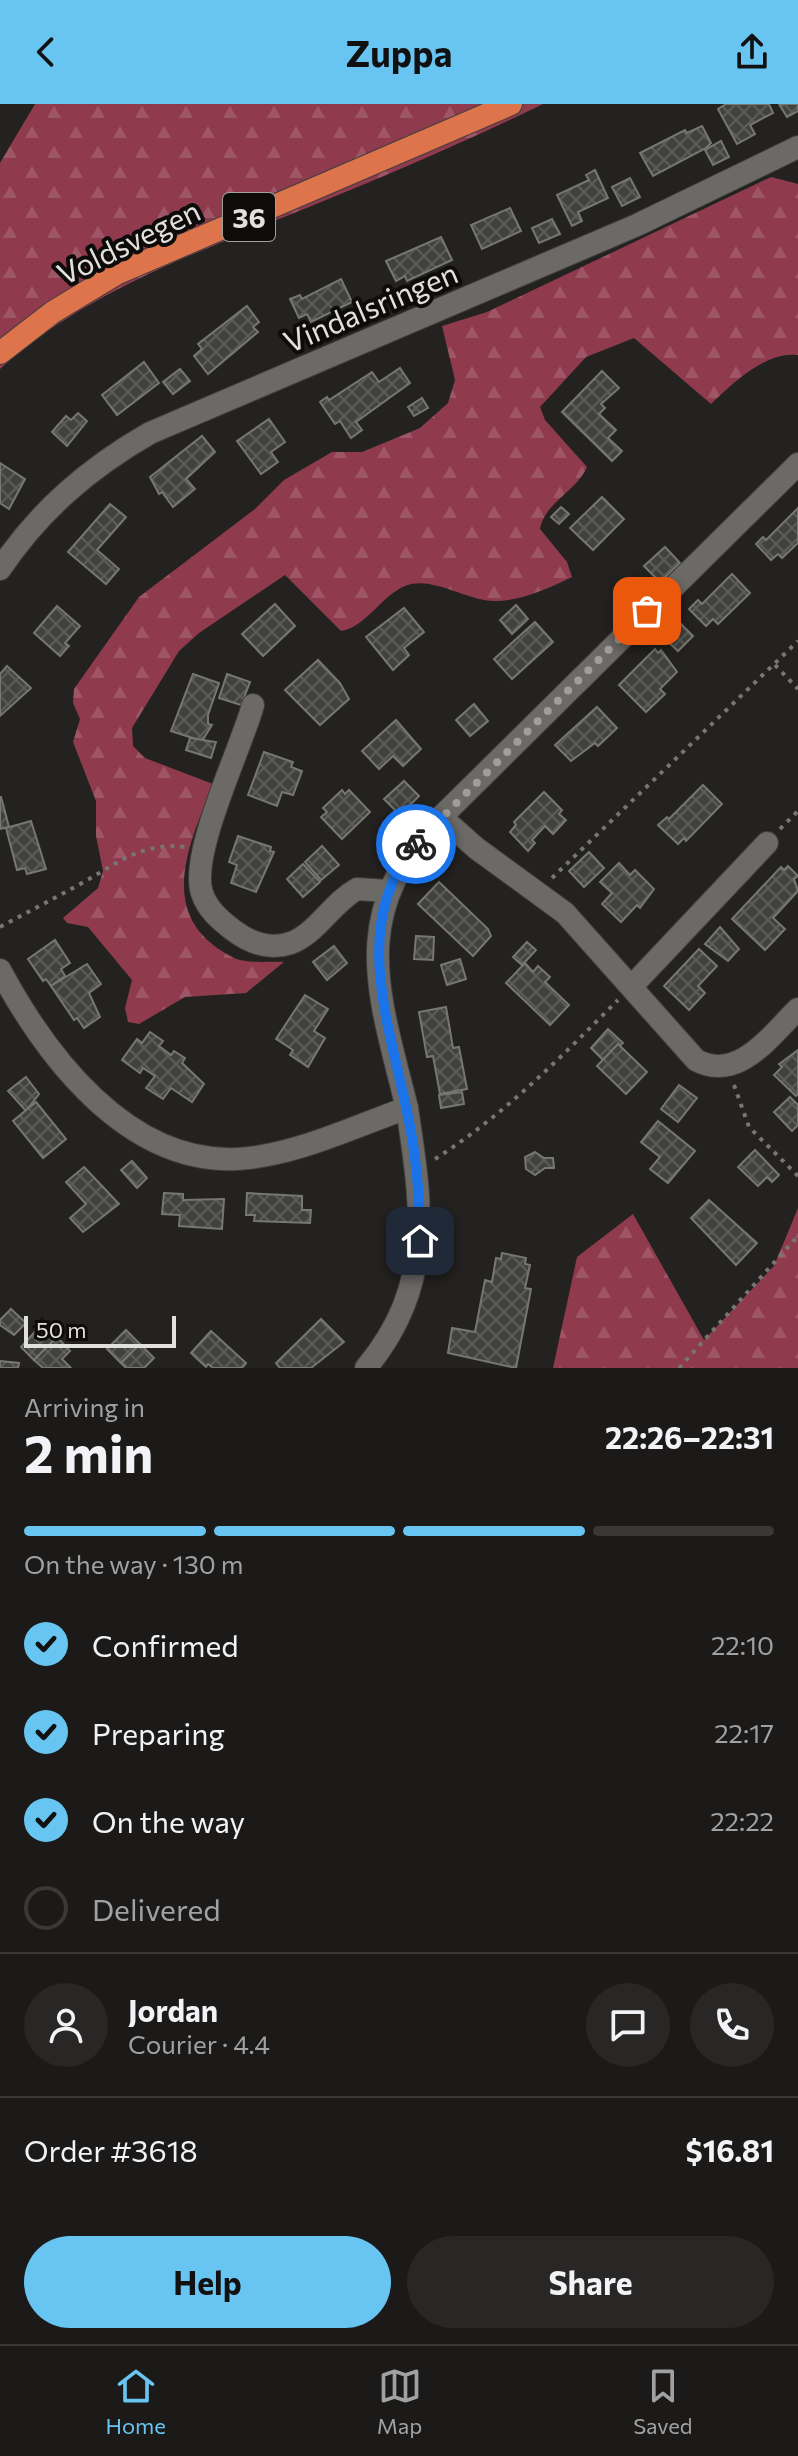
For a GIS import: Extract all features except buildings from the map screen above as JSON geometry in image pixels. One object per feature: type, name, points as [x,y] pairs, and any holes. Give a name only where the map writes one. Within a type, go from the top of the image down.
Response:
[{"type":"highway","name":"Voldsvegen","points":[[0,353],[53,312],[128,268],[511,104]]},
{"type":"street","name":"Vindalsringen","points":[[0,569],[59,497],[111,455],[150,433],[204,407],[524,275],[798,147]]},
{"type":"street","points":[[366,1368],[394,1328],[418,1267],[420,1218],[416,1171],[377,955],[388,891],[407,855],[441,817],[798,464]]},
{"type":"street","points":[[253,705],[204,849],[200,880],[208,906],[237,933],[268,946],[294,942],[307,934],[357,889],[388,891]]},
{"type":"street","points":[[441,817],[476,848],[565,913],[632,986],[688,1054],[705,1065],[727,1066],[746,1059],[798,1009]]},
{"type":"street","points":[[632,986],[767,843]]},
{"type":"street","points":[[0,970],[39,1033],[86,1090],[124,1122],[179,1151],[236,1159],[268,1154],[407,1108]]},
{"type":"path","points":[[538,891],[798,641]]},
{"type":"path","points":[[774,665],[798,689]]},
{"type":"path","points":[[0,927],[135,852],[165,844],[204,849]]},
{"type":"path","points":[[416,1171],[478,1132],[548,1070],[632,986]]},
{"type":"path","points":[[727,1066],[749,1127],[798,1176]]},
{"type":"path","points":[[679,1368],[798,1236]]},
{"type":"green space","points":[[35,104],[543,104],[422,160],[142,277],[68,318],[0,369],[0,163]]},
{"type":"green space","points":[[771,177],[798,184],[798,355],[786,355],[762,363],[711,404],[634,338],[586,357],[540,407],[545,420],[587,467],[548,511],[540,529],[567,562],[572,577],[525,596],[496,601],[473,598],[427,584],[405,586],[358,624],[341,631],[285,575],[199,633],[179,651],[132,728],[133,746],[145,758],[213,784],[194,832],[184,880],[186,902],[193,923],[209,942],[234,958],[252,962],[284,962],[246,993],[185,997],[139,1024],[128,1022],[125,1008],[132,980],[88,927],[67,923],[63,918],[98,888],[103,871],[96,836],[96,801],[73,742],[80,719],[73,703],[74,689],[139,597],[255,509],[284,480],[332,452],[362,452],[420,428],[448,403],[455,380],[442,326],[487,312]]},
{"type":"green space","points":[[798,1208],[798,1368],[553,1368],[577,1257],[633,1214],[704,1340],[774,1266]]},
{"type":"way so far","points":[[416,844],[647,611]]},
{"type":"route","points":[[416,844],[396,872],[388,891],[377,955],[392,1050],[407,1108],[420,1207],[420,1241]]}]
